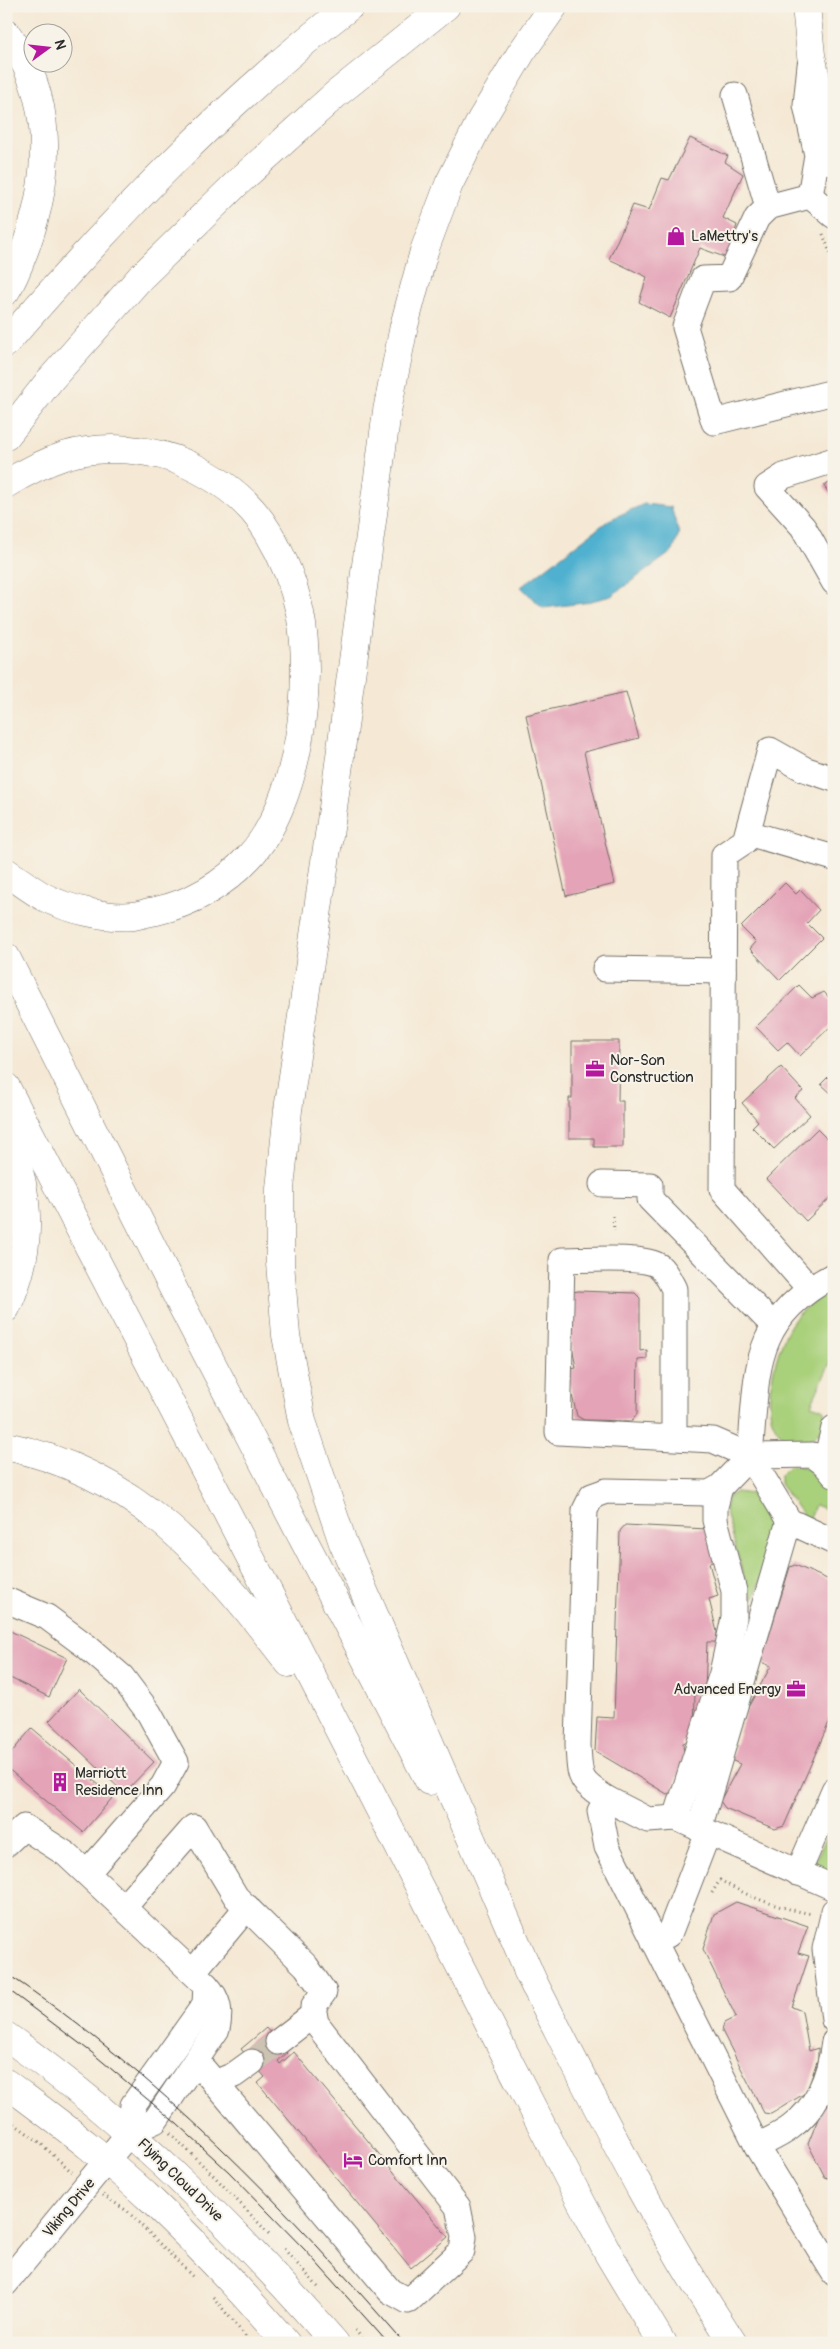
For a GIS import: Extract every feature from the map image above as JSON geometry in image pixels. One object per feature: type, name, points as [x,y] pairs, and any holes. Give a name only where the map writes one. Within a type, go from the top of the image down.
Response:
[{"type":"main road","points":[[6,343],[138,200],[220,117],[306,40],[350,6]]},
{"type":"main road","points":[[6,436],[50,380],[134,285],[195,224],[335,95],[446,6]]},
{"type":"main road","points":[[535,1986],[343,1543],[302,1421],[286,1335],[280,1263],[280,1208],[290,1101],[387,411],[404,326],[424,251],[450,184],[481,120],[521,53],[554,6]]},
{"type":"main road","points":[[806,6],[811,55],[834,162]]},
{"type":"main road","points":[[6,33],[15,44],[32,78],[42,112],[45,147],[43,186],[33,225],[13,280],[6,291]]},
{"type":"main road","points":[[6,484],[26,472],[65,456],[100,450],[137,451],[172,457],[210,475],[246,504],[268,531],[288,571],[300,613],[305,665],[302,720],[291,775],[275,819],[251,856],[220,884],[177,906],[132,916],[91,913],[46,898],[6,872]]},
{"type":"main road","points":[[6,957],[182,1306],[646,2201],[700,2294],[733,2343]]},
{"type":"main road","points":[[6,1087],[222,1500],[601,2238],[662,2343]]},
{"type":"main road","points":[[6,1239],[13,1197],[7,1138]]},
{"type":"main road","points":[[6,1308],[23,1265],[28,1229],[25,1194],[7,1138]]},
{"type":"main road","points":[[6,1446],[25,1450],[70,1466],[117,1489],[159,1518],[200,1555],[241,1599],[291,1665],[383,1816]]},
{"type":"main road","name":"Flying Cloud Drive","points":[[6,2036],[61,2074],[130,2132],[208,2205],[262,2261],[335,2343]]},
{"type":"main road","points":[[6,2082],[107,2162],[150,2199],[195,2244],[286,2343]]},
{"type":"street","points":[[810,196],[817,155],[806,105],[811,55]]},
{"type":"street","points":[[736,95],[768,208]]},
{"type":"street","points":[[810,196],[768,208],[757,218],[729,278],[703,279],[685,327],[714,422],[834,392]]},
{"type":"street","points":[[810,196],[834,216]]},
{"type":"street","points":[[834,460],[784,476],[767,486],[803,527],[834,582]]},
{"type":"street","points":[[809,1288],[722,1189],[724,855],[745,841],[770,750],[804,770],[834,779]]},
{"type":"street","points":[[748,833],[834,858]]},
{"type":"street","points":[[605,969],[723,971]]},
{"type":"street","points":[[602,1184],[650,1185],[650,1199],[773,1325]]},
{"type":"street","points":[[674,1438],[674,1289],[667,1275],[658,1265],[644,1260],[562,1260],[558,1432],[674,1438],[713,1440],[750,1456],[813,1455],[829,1470]]},
{"type":"street","points":[[834,1275],[809,1288],[773,1325],[764,1344],[758,1372],[750,1456],[789,1521],[834,1542]]},
{"type":"street","points":[[829,1470],[834,1428]]},
{"type":"street","points":[[750,1456],[720,1488],[708,1493],[606,1492],[592,1496],[585,1510],[578,1745],[580,1772],[586,1785],[648,1820],[676,1818],[834,1888]]},
{"type":"street","points":[[676,1818],[722,1673],[734,1618],[734,1590],[715,1520],[715,1507],[720,1488]]},
{"type":"street","points":[[654,1942],[669,1934],[703,1831],[789,1521]]},
{"type":"street","points":[[6,1600],[47,1618],[86,1646],[122,1676],[149,1713],[176,1762],[163,1786],[87,1872]]},
{"type":"street","points":[[798,1873],[834,1790]]},
{"type":"street","points":[[607,1798],[600,1812],[607,1847],[757,2146],[834,2273]]},
{"type":"street","points":[[124,1907],[194,1826],[236,1897],[306,1966],[324,1992],[313,2007],[316,2023],[458,2208],[464,2237],[462,2251],[408,2301],[390,2291],[204,2070],[194,2064]]},
{"type":"street","points":[[6,1844],[24,1827],[66,1854],[200,1978],[216,1996],[219,2019],[217,2029],[155,2121],[130,2132]]},
{"type":"street","points":[[130,2132],[133,2105],[205,2004],[200,1978],[247,1907]]},
{"type":"street","points":[[832,1914],[826,1949],[834,2020]]},
{"type":"street","points":[[278,2042],[314,2014]]},
{"type":"street","points":[[757,2146],[791,2128],[812,2106],[828,2073],[834,2042]]},
{"type":"street","points":[[215,2083],[234,2075],[252,2062]]},
{"type":"street","name":"Viking Drive","points":[[6,2283],[130,2132]]},
{"type":"path","points":[[612,1216],[614,1231]]},
{"type":"path","points":[[712,1893],[720,1880],[736,1890],[786,1909],[832,1914]]},
{"type":"path","points":[[6,2118],[38,2141],[70,2171]]},
{"type":"path","points":[[62,2163],[66,2158]]},
{"type":"path","points":[[115,2204],[127,2212],[200,2284]]},
{"type":"path","points":[[207,2291],[250,2343]]},
{"type":"green space","points":[[834,1290],[834,1354],[811,1405],[823,1409],[825,1423],[822,1429],[811,1438],[797,1443],[790,1443],[781,1434],[772,1419],[770,1394],[774,1367],[782,1342],[792,1323],[810,1304]]},
{"type":"green space","points":[[790,1465],[810,1470],[834,1490],[834,1513],[815,1505],[809,1520],[804,1517],[780,1484],[780,1475]]},
{"type":"green space","points":[[736,1492],[760,1495],[778,1527],[753,1602],[750,1599],[725,1509],[728,1497]]},
{"type":"green space","points":[[833,1824],[834,1878],[817,1869],[815,1861]]},
{"type":"water","points":[[644,504],[671,507],[679,534],[673,551],[611,596],[583,603],[543,608],[521,587],[609,520]]},
{"type":"building","name":"LaMettry's","points":[[690,138],[728,156],[725,162],[743,174],[723,218],[737,225],[727,258],[700,248],[670,318],[639,302],[647,277],[609,259],[633,205],[649,210],[662,178],[669,180]]},
{"type":"building","points":[[834,480],[834,501],[824,486]]},
{"type":"building","points":[[626,692],[639,738],[584,752],[615,884],[566,896],[526,715]]},
{"type":"building","points":[[785,883],[796,894],[800,890],[819,910],[807,923],[822,938],[780,980],[750,949],[756,942],[741,927]]},
{"type":"building","points":[[799,985],[812,998],[824,992],[834,1003],[834,1023],[800,1056],[787,1042],[778,1050],[756,1027]]},
{"type":"building","name":"Nor-Son Construction","points":[[572,1041],[619,1041],[618,1101],[623,1101],[623,1147],[594,1147],[594,1138],[569,1138],[569,1098],[572,1098]]},
{"type":"building","points":[[781,1067],[803,1091],[795,1098],[810,1115],[774,1149],[752,1127],[758,1121],[742,1103]]},
{"type":"building","points":[[834,1071],[834,1096],[821,1084]]},
{"type":"building","points":[[817,1129],[834,1146],[834,1194],[806,1221],[766,1179]]},
{"type":"building","points":[[573,1292],[635,1293],[640,1298],[640,1351],[647,1350],[647,1359],[638,1360],[637,1414],[632,1421],[584,1420],[577,1416],[566,1370],[576,1368],[568,1323]]},
{"type":"building","points":[[625,1525],[708,1529],[720,1560],[709,1563],[718,1596],[709,1599],[717,1632],[716,1642],[707,1642],[705,1691],[695,1691],[694,1739],[683,1743],[684,1759],[672,1792],[667,1794],[595,1751],[597,1717],[614,1718],[620,1531]]},
{"type":"building","name":"Advanced Energy","points":[[795,1565],[834,1582],[834,1711],[784,1826],[775,1829],[725,1808],[720,1801],[740,1764],[731,1760],[746,1711],[771,1666],[761,1662],[790,1567]]},
{"type":"building","points":[[6,1629],[67,1658],[49,1697],[6,1676]]},
{"type":"building","name":"Marriott Residence Inn","points":[[79,1689],[154,1762],[124,1793],[49,1721]]},
{"type":"building","name":"Marriott Residence Inn","points":[[32,1728],[113,1797],[83,1832],[6,1767],[6,1759]]},
{"type":"building","points":[[736,1902],[808,1926],[798,1953],[809,1956],[792,2007],[802,2011],[809,2051],[818,2048],[818,2058],[807,2092],[771,2114],[764,2113],[722,2031],[724,2023],[736,2017],[703,1949],[714,1914]]},
{"type":"building","name":"Comfort Inn","points":[[266,2028],[287,2053],[278,2061],[280,2064],[294,2052],[448,2237],[411,2268],[258,2083],[265,2077],[241,2049]]},
{"type":"building","points":[[824,2104],[834,2106],[834,2180],[825,2177],[808,2144]]},
{"type":"tunnel","points":[[252,2062],[278,2042]]},
{"type":"tram line","points":[[6,1973],[62,2012],[116,2054],[217,2144],[313,2242],[404,2343]]},
{"type":"tram line","points":[[6,1988],[91,2052],[177,2124],[229,2172],[305,2250],[388,2343]]},
{"type":"place","name":"LaMettry's","points":[[676,236]]},
{"type":"place","name":"Nor-Son Construction","points":[[595,1069]]},
{"type":"place","name":"Advanced Energy","points":[[796,1689]]},
{"type":"place","name":"Marriott Residence Inn","points":[[60,1782]]},
{"type":"place","name":"Comfort Inn","points":[[353,2160]]}]
